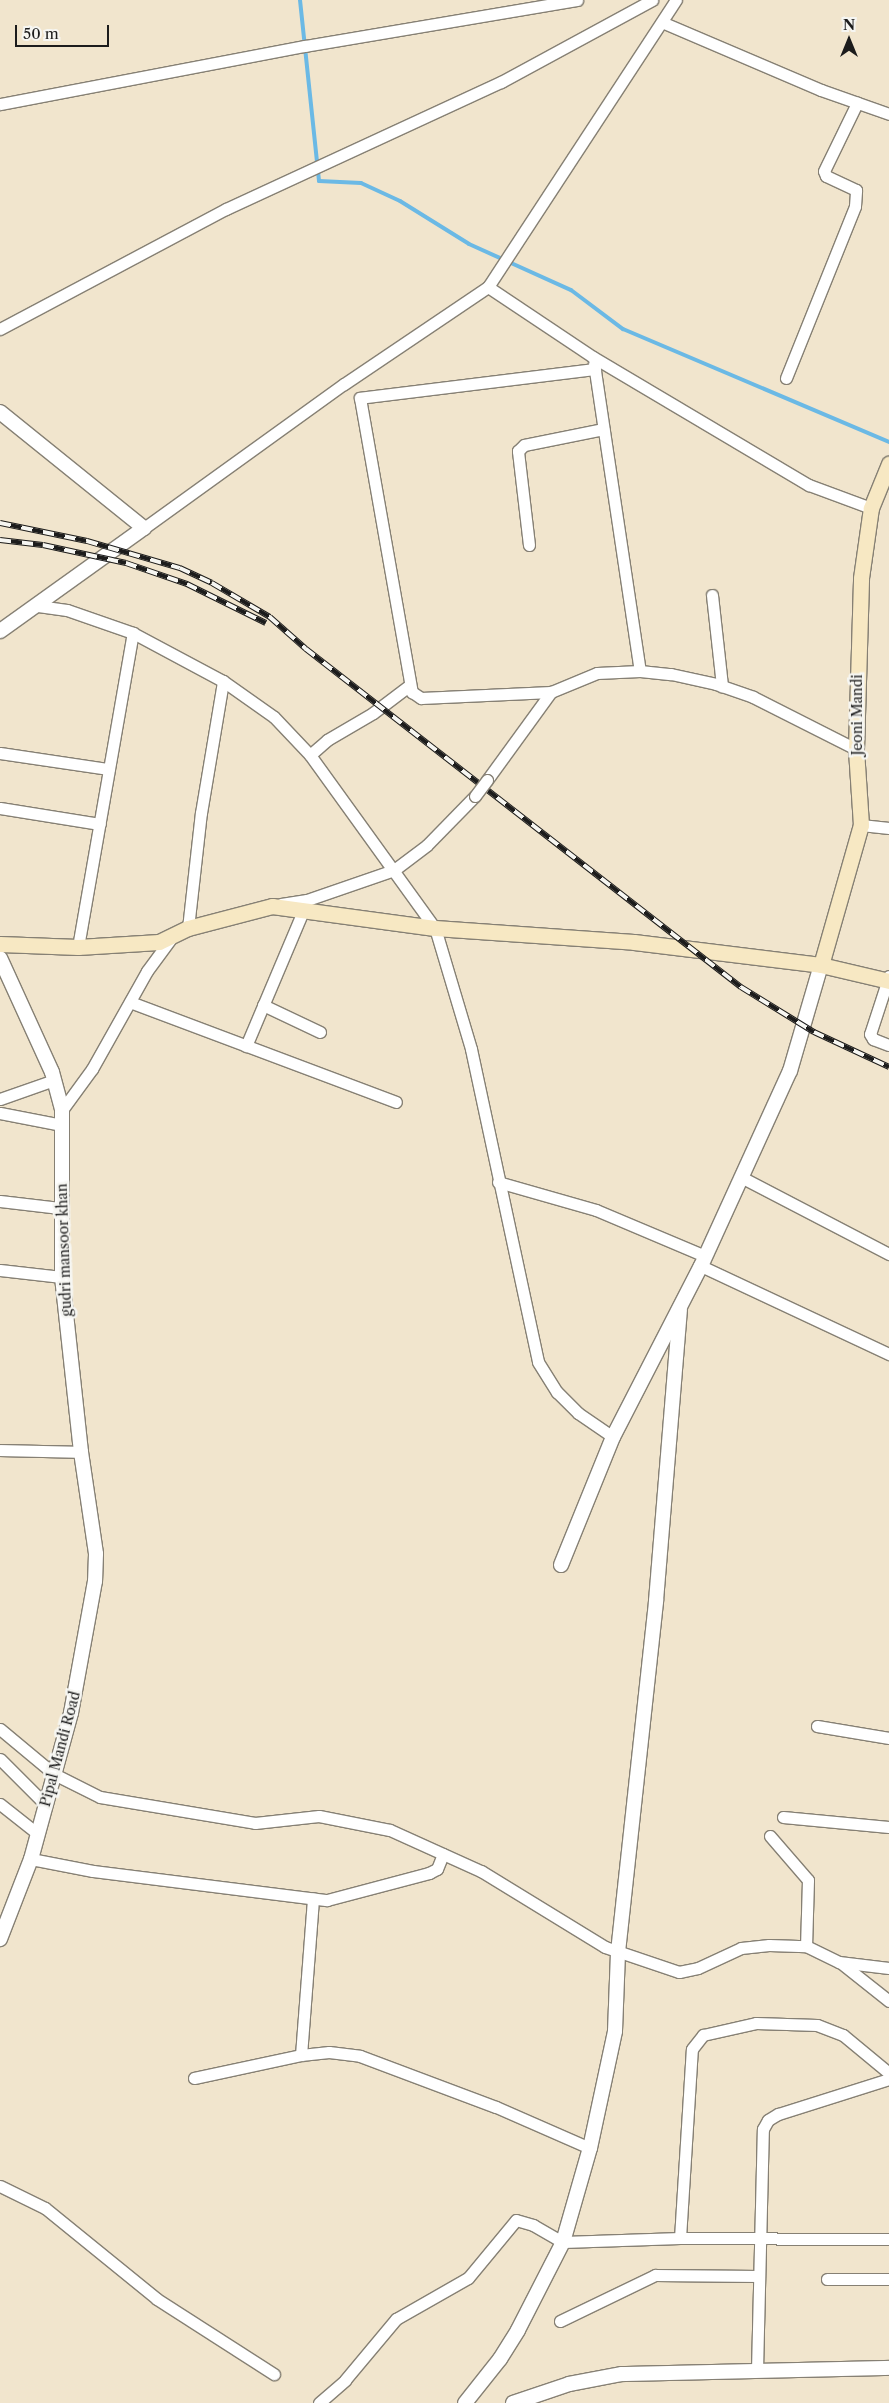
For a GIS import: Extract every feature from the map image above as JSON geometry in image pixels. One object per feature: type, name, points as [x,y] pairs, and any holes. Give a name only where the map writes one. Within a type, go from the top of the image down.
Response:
[{"type":"main road","name":"Jeoni Mandi","points":[[820,966],[861,825],[856,749],[861,578],[871,508],[889,464]]},
{"type":"main road","points":[[0,944],[78,947],[160,942],[188,928],[272,906],[435,928],[634,942],[820,966],[889,979]]},
{"type":"street","points":[[0,104],[305,46],[578,0]]},
{"type":"street","points":[[0,329],[226,209],[501,82],[652,0]]},
{"type":"street","points":[[0,631],[38,606],[344,384],[488,287],[509,259],[664,23],[676,0]]},
{"type":"street","points":[[664,23],[857,103],[889,114]]},
{"type":"street","points":[[786,378],[855,206],[856,190],[826,176],[824,171],[857,103]]},
{"type":"street","points":[[488,287],[593,357],[809,485],[871,508]]},
{"type":"street","points":[[593,357],[640,671]]},
{"type":"street","points":[[360,398],[595,369]]},
{"type":"street","points":[[344,384],[360,398],[410,685],[416,697],[551,692],[588,676],[640,671],[671,674],[722,686],[753,697],[856,749]]},
{"type":"street","points":[[0,412],[144,528]]},
{"type":"street","points":[[529,545],[518,451],[524,445],[603,429]]},
{"type":"street","points":[[712,595],[722,686]]},
{"type":"street","points":[[38,606],[67,610],[133,633],[223,681],[274,717],[310,755],[435,928],[464,1021],[538,1362],[564,1399],[578,1413],[613,1437]]},
{"type":"street","points":[[78,947],[133,633]]},
{"type":"street","points":[[188,928],[201,813],[223,681]]},
{"type":"street","points":[[310,755],[327,740],[373,713],[410,685]]},
{"type":"street","points":[[272,906],[307,900],[394,870],[427,845],[475,796],[551,692]]},
{"type":"street","points":[[0,754],[109,769]]},
{"type":"street","points":[[0,808],[100,824]]},
{"type":"street","points":[[861,825],[889,828]]},
{"type":"street","points":[[246,1046],[303,910]]},
{"type":"street","points":[[62,1110],[92,1070],[130,1002],[173,935]]},
{"type":"street","name":"gudri mansoor khan","points":[[2,966],[54,1080],[62,1110],[60,1208],[62,1278],[81,1452],[96,1554]]},
{"type":"street","points":[[561,1565],[613,1437],[680,1310],[790,1071],[820,966]]},
{"type":"street","points":[[889,979],[870,1034],[873,1039],[889,1045]]},
{"type":"street","points":[[130,1002],[396,1102]]},
{"type":"street","points":[[263,1005],[320,1032]]},
{"type":"street","points":[[0,1099],[54,1080]]},
{"type":"street","points":[[0,1114],[62,1125]]},
{"type":"street","points":[[740,1177],[889,1254]]},
{"type":"street","points":[[498,1182],[596,1210],[889,1354]]},
{"type":"street","points":[[0,1201],[60,1208]]},
{"type":"street","points":[[0,1270],[62,1278]]},
{"type":"street","points":[[464,2403],[495,2366],[518,2330],[563,2242],[590,2148],[615,2031],[618,1952],[656,1601],[680,1310]]},
{"type":"street","points":[[0,1450],[81,1452]]},
{"type":"street","name":"Pipal Mandi Road","points":[[0,1939],[31,1859],[72,1713],[95,1581],[96,1554]]},
{"type":"street","points":[[817,1726],[889,1738]]},
{"type":"street","points":[[0,1729],[54,1774],[100,1797],[192,1814],[264,1824],[304,1817],[340,1818],[390,1830],[480,1871],[618,1952],[679,1972],[698,1968],[741,1948],[806,1946],[840,1962],[889,2001]]},
{"type":"street","points":[[0,1759],[45,1804]]},
{"type":"street","points":[[0,1804],[38,1834]]},
{"type":"street","points":[[784,1817],[889,1826]]},
{"type":"street","points":[[770,1836],[808,1880],[806,1946]]},
{"type":"street","points":[[31,1859],[94,1871],[313,1898],[336,1899],[380,1884],[429,1873],[437,1869],[443,1854]]},
{"type":"street","points":[[301,2055],[313,1898]]},
{"type":"street","points":[[840,1962],[889,1968]]},
{"type":"street","points":[[680,2238],[692,2049],[704,2035],[756,2023],[817,2025],[843,2035],[889,2073]]},
{"type":"street","points":[[194,2078],[301,2055],[329,2052],[360,2056],[496,2107],[590,2148]]},
{"type":"street","points":[[757,2370],[761,2140],[768,2120],[816,2100],[889,2079]]},
{"type":"street","points":[[0,2186],[45,2208],[157,2299],[274,2374]]},
{"type":"street","points":[[319,2403],[346,2380],[396,2319],[475,2271],[510,2224],[522,2221],[563,2242],[680,2238],[889,2239]]},
{"type":"street","points":[[560,2320],[655,2275],[758,2276]]},
{"type":"street","points":[[827,2279],[889,2279]]},
{"type":"street","points":[[513,2403],[569,2384],[622,2374],[889,2368]]},
{"type":"waterway","points":[[300,0],[319,181],[361,183],[400,201],[469,244],[571,290],[623,329],[889,442]]},
{"type":"railway","points":[[0,523],[87,541],[180,568],[212,583],[270,617],[306,649],[741,987],[814,1032],[889,1067]]},
{"type":"railway","points":[[0,540],[43,545],[126,563],[187,584],[266,623]]}]
